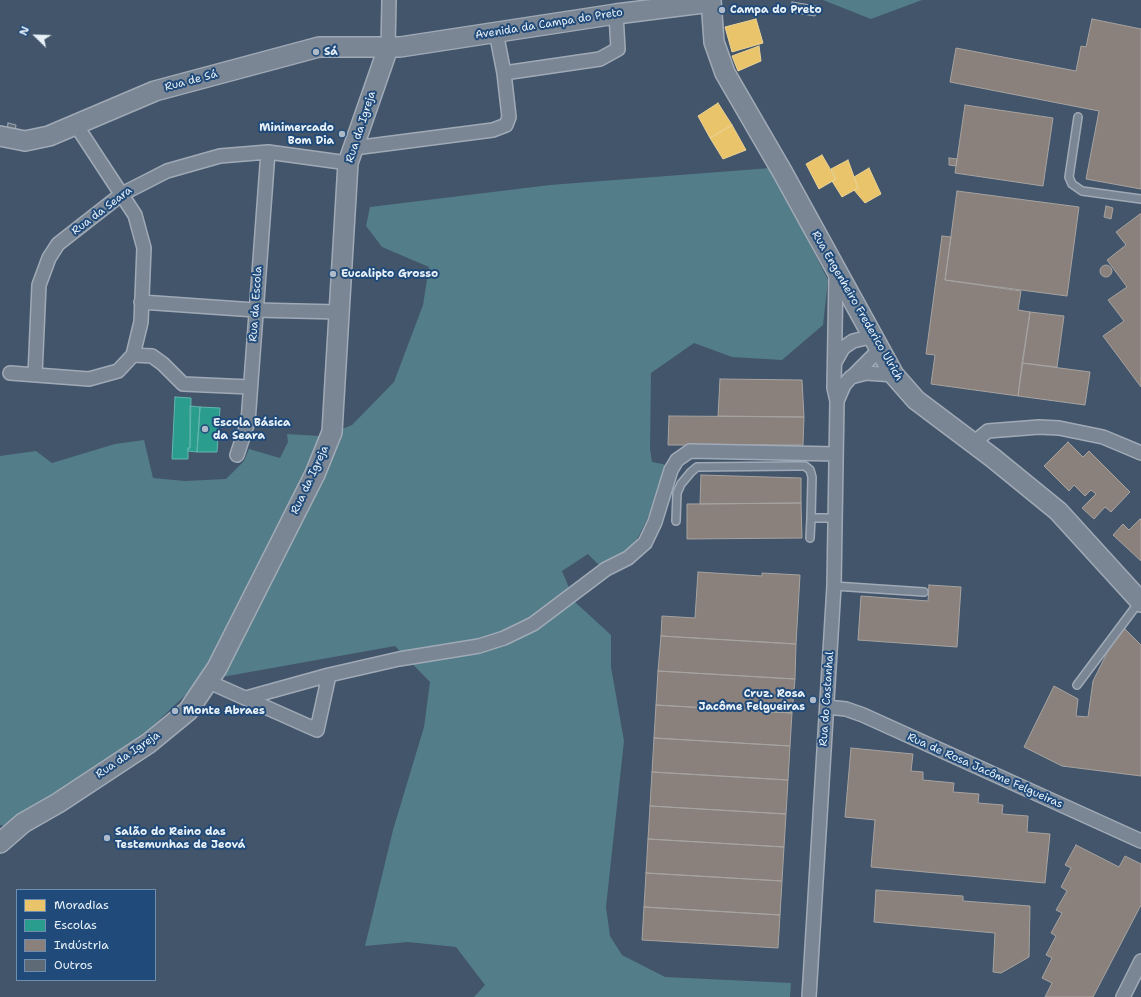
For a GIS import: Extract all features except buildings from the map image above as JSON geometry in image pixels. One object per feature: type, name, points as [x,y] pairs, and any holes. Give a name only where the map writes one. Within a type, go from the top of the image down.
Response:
[{"type":"street","name":"Rua da Igreja","points":[[0,844],[23,823],[58,803],[149,743],[188,711],[209,682],[315,474],[332,432],[338,312],[351,155],[388,48],[388,0]]},
{"type":"street","name":"Avenida da Campa do Preto","points":[[388,48],[711,1]]},
{"type":"street","name":"Rua Engenheiro Frederico Ulrich","points":[[711,1],[714,42],[725,73],[783,173],[894,375],[916,400],[973,443],[1058,511],[1140,601]]},
{"type":"street","points":[[496,32],[504,73],[600,59],[618,49],[616,14]]},
{"type":"street","name":"Rua de Sá","points":[[0,136],[25,141],[49,136],[155,91],[319,47],[372,46],[388,48]]},
{"type":"street","name":"Rua da Seara","points":[[35,374],[39,285],[49,258],[58,244],[122,194],[166,170],[220,156],[268,152],[351,155],[493,130],[506,125],[509,117],[504,73]]},
{"type":"street","points":[[10,373],[89,379],[118,371],[133,355],[141,322],[144,248],[135,215],[76,125]]},
{"type":"street","name":"Rua da Escola","points":[[237,455],[248,422],[268,152]]},
{"type":"street","name":"Rua do Castanhal","points":[[809,997],[834,586],[837,401],[834,388],[836,271]]},
{"type":"street","points":[[142,302],[256,310],[338,312]]},
{"type":"street","points":[[834,362],[843,348],[854,341],[866,338],[878,344]]},
{"type":"street","name":"Rua do Castanhal","points":[[837,401],[844,385],[878,344]]},
{"type":"street","points":[[133,355],[152,356],[163,364],[183,384],[250,387]]},
{"type":"street","points":[[851,377],[866,373],[894,375]]},
{"type":"street","points":[[973,443],[988,432],[1039,427],[1059,428],[1103,436],[1141,453]]},
{"type":"street","points":[[246,698],[330,675],[438,652],[479,646],[504,638],[533,624],[606,569],[628,558],[645,543],[655,522],[671,470],[677,460],[690,451],[836,454]]},
{"type":"street","points":[[209,682],[317,730],[330,675]]},
{"type":"street","name":"Rua de Rosa Jacôme Felgueiras","points":[[827,707],[846,709],[863,715],[1141,841]]},
{"type":"street","points":[[1122,997],[1141,961]]},
{"type":"lane","points":[[1078,117],[1069,177],[1072,184],[1082,191],[1141,199]]},
{"type":"lane","points":[[676,521],[677,493],[681,484],[697,467],[804,466],[810,470],[812,477],[810,538]]},
{"type":"lane","points":[[811,518],[835,518]]},
{"type":"lane","points":[[834,586],[924,592]]},
{"type":"lane","points":[[1077,685],[1140,601]]},
{"type":"green space","points":[[823,0],[922,0],[871,19]]},
{"type":"green space","points":[[771,168],[828,280],[823,325],[782,360],[732,357],[694,343],[651,373],[650,449],[652,462],[667,465],[657,500],[633,547],[600,566],[588,554],[562,571],[575,602],[611,635],[611,667],[624,741],[606,907],[610,936],[622,955],[665,977],[791,983],[790,997],[474,997],[485,985],[456,947],[408,942],[365,946],[393,830],[424,727],[430,682],[395,646],[222,677],[337,431],[352,425],[394,382],[423,305],[429,267],[382,247],[366,226],[370,207],[550,185]]},
{"type":"green space","points":[[287,434],[319,436],[323,444],[265,560],[198,683],[135,743],[9,827],[0,825],[0,456],[36,451],[52,463],[115,444],[144,440],[153,478],[185,481],[226,479],[244,461],[249,449],[280,458],[288,442]]},
{"type":"place","name":"Campa do Preto","points":[[722,10]]},
{"type":"place","name":"Sá","points":[[316,52]]},
{"type":"place","name":"Minimercado Bom Dia","points":[[342,134]]},
{"type":"place","name":"Eucalipto Grosso","points":[[333,274]]},
{"type":"place","name":"Escola Básica da Seara","points":[[205,429]]},
{"type":"place","name":"Cruz. Rosa Jacôme Felgueiras","points":[[813,700]]},
{"type":"place","name":"Monte Abraes","points":[[175,711]]},
{"type":"place","name":"Salão do Reino das Testemunhas de Jeová","points":[[107,838]]}]
